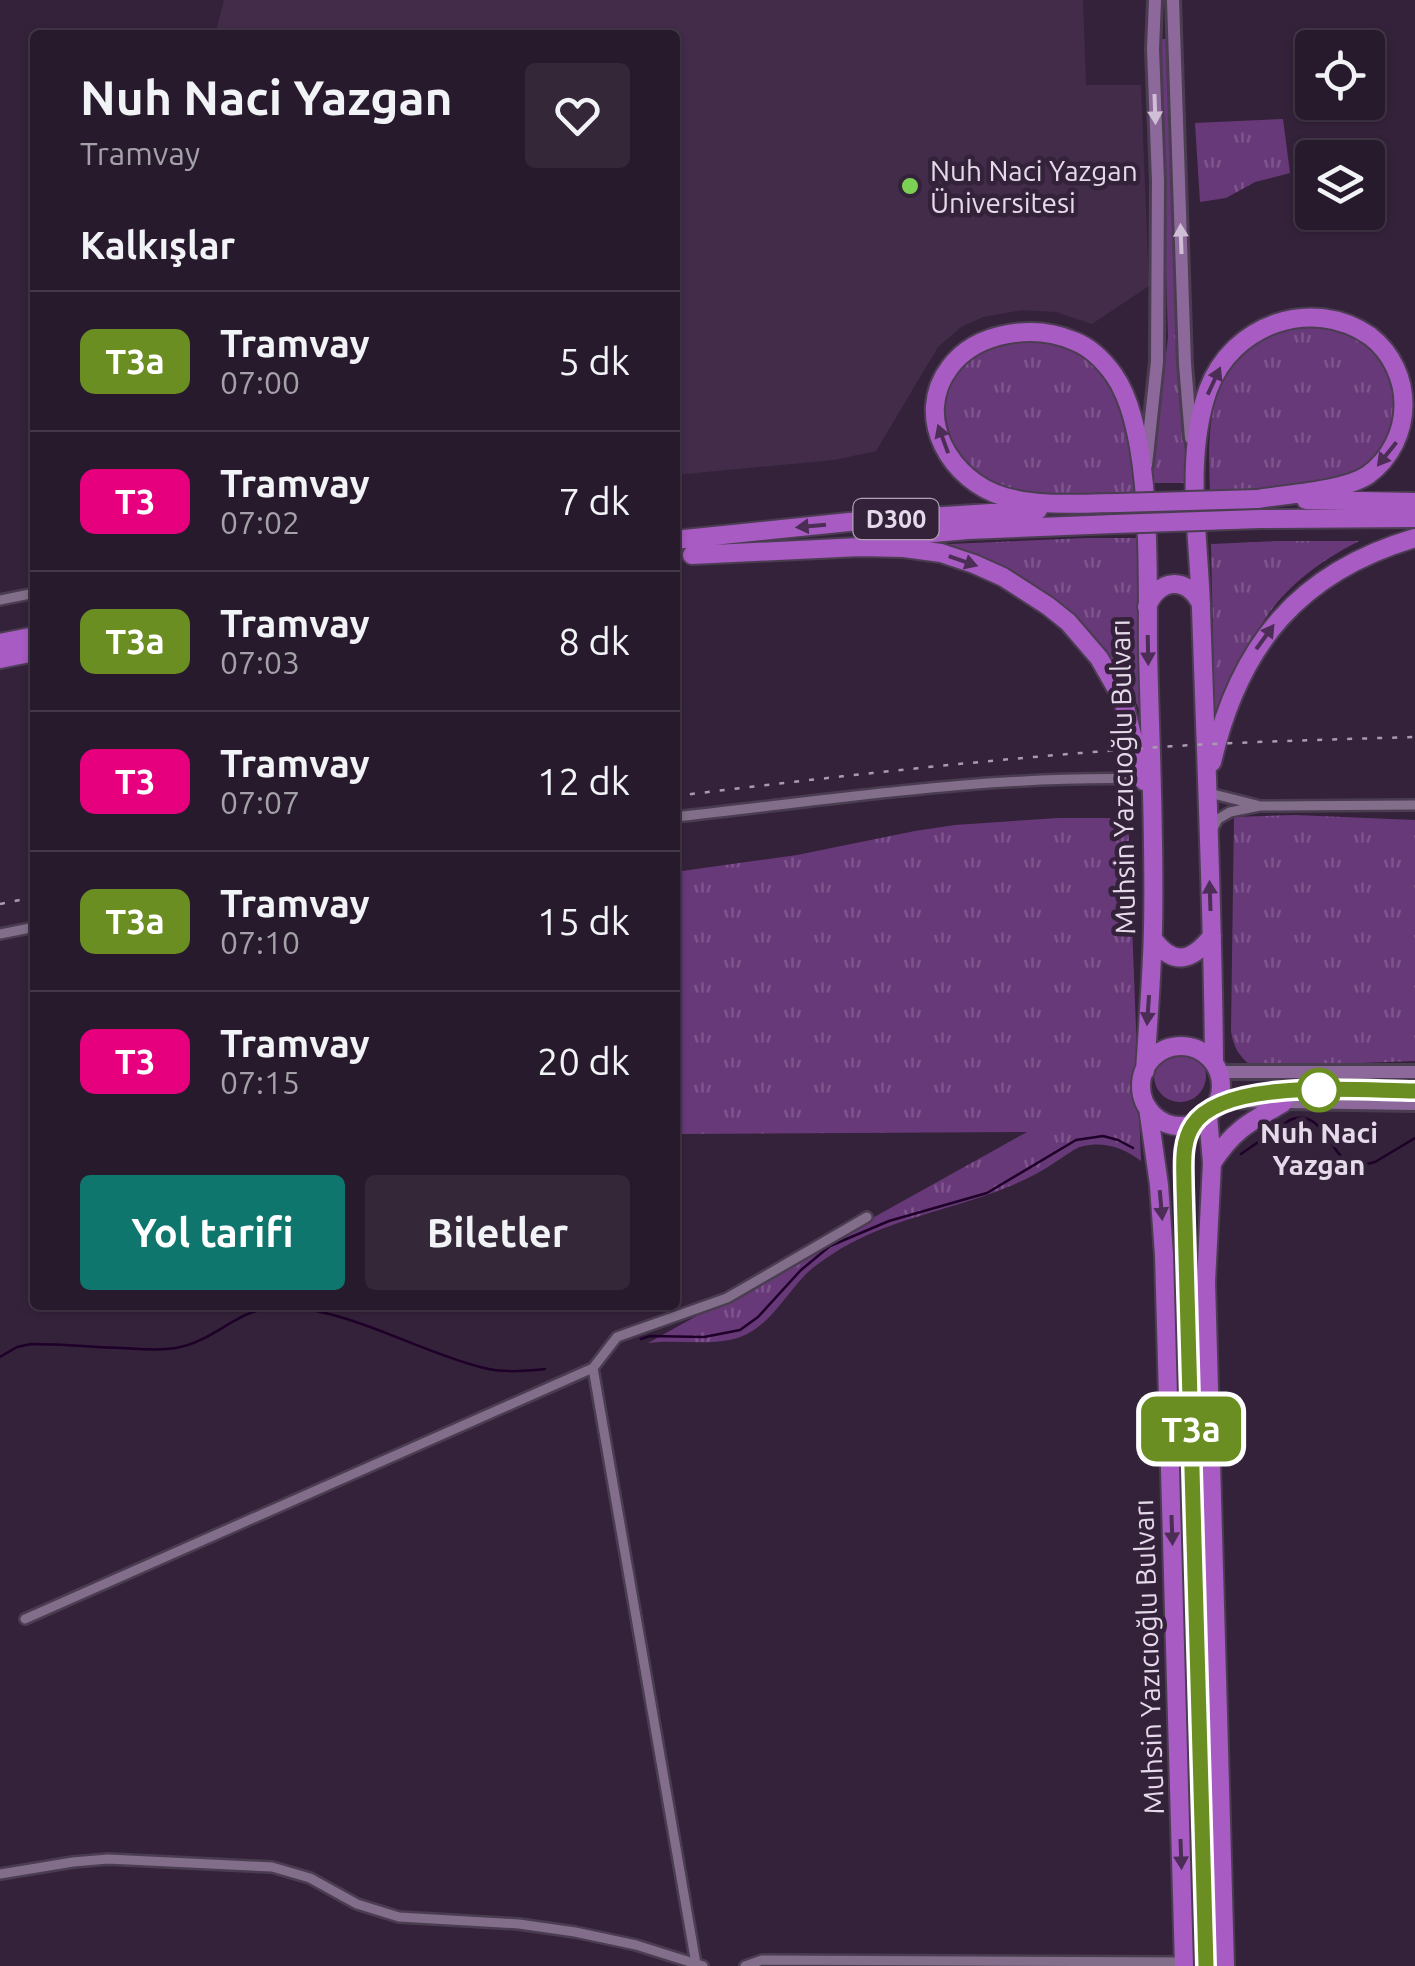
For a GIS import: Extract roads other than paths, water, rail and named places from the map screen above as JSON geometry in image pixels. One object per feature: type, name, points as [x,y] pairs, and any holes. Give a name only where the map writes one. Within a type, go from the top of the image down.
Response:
[{"type":"highway","points":[[1226,1966],[1206,1282],[1213,1108],[1221,1091],[1216,1068],[1194,476],[1209,388],[1226,358],[1246,338],[1272,323],[1310,317],[1348,324],[1380,343],[1392,355],[1408,389],[1405,427],[1390,454],[1367,476],[1348,484],[1258,499]]},
{"type":"highway","name":"Muhsin Yazıcıoğlu Bulvarı","points":[[1118,502],[1020,499],[978,485],[958,469],[937,428],[940,385],[950,366],[967,350],[987,340],[1033,332],[1056,335],[1078,342],[1112,372],[1126,393],[1133,418],[1144,483],[1152,806],[1153,939],[1144,1071]]},
{"type":"highway","name":"D300","points":[[680,539],[849,522],[1118,502],[1258,499],[1415,502]]},
{"type":"highway","name":"D300","points":[[683,556],[968,530],[1260,519],[1415,518]]},
{"type":"highway","points":[[1206,792],[1221,728],[1243,674],[1277,621],[1342,567],[1386,546],[1415,538]]},
{"type":"highway","points":[[683,556],[904,548],[941,553],[1002,577],[1048,606],[1099,658],[1122,700],[1152,806]]},
{"type":"highway","points":[[1147,608],[1159,589],[1176,584],[1192,590],[1201,604]]},
{"type":"highway","points":[[0,643],[30,637]]},
{"type":"highway","points":[[0,659],[30,653]]},
{"type":"highway","points":[[1153,939],[1168,954],[1182,958],[1196,953],[1212,936]]},
{"type":"highway","points":[[1213,1108],[1193,1124],[1180,1126],[1166,1123],[1148,1108],[1142,1094],[1144,1071],[1159,1054],[1180,1047],[1202,1053],[1216,1068]]},
{"type":"highway","points":[[1212,1163],[1226,1141],[1239,1130],[1283,1103]]},
{"type":"highway","name":"Muhsin Yazıcıoğlu Bulvarı","points":[[1148,1108],[1164,1255],[1184,1964]]},
{"type":"street","points":[[1144,483],[1157,362],[1154,0]]},
{"type":"street","points":[[1173,0],[1186,364],[1194,476]]},
{"type":"street","points":[[0,600],[30,594]]},
{"type":"street","points":[[680,816],[1055,779],[1144,779]]},
{"type":"street","points":[[1206,792],[1260,806]]},
{"type":"street","points":[[1208,837],[1218,819],[1230,812],[1260,806],[1415,805]]},
{"type":"street","points":[[0,934],[30,927]]},
{"type":"street","points":[[1216,1068],[1415,1072]]},
{"type":"street","points":[[1213,1108],[1283,1103],[1415,1104]]},
{"type":"street","points":[[25,1619],[592,1368],[617,1337],[727,1298],[867,1217]]},
{"type":"street","points":[[0,1874],[108,1859],[272,1868],[310,1878],[357,1904],[398,1918],[560,1929],[636,1945],[699,1965],[592,1368]]},
{"type":"street","points":[[745,1966],[762,1960],[1184,1964]]},
{"type":"waterway","points":[[1241,1154],[1290,1120],[1301,1118],[1318,1126],[1346,1162],[1355,1167],[1375,1162],[1415,1138]]},
{"type":"waterway","points":[[641,1339],[704,1337],[740,1330],[830,1246],[889,1221],[987,1193],[1076,1140],[1103,1136],[1133,1148]]},
{"type":"waterway","points":[[0,1357],[31,1344],[176,1348],[261,1310]]},
{"type":"waterway","points":[[314,1310],[484,1368],[545,1369]]},
{"type":"tram line","points":[[1201,1966],[1180,1144],[1194,1117],[1213,1103],[1238,1094],[1299,1086],[1415,1088]]},
{"type":"tram line","name":"T3a","points":[[1206,1966],[1184,1186],[1186,1140],[1193,1124],[1208,1110],[1240,1098],[1278,1090],[1415,1091]]},
{"type":"railway","points":[[680,795],[1064,754],[1415,737]]},
{"type":"railway","points":[[0,904],[30,898]]},
{"type":"place","name":"Nuh Naci Yazgan Üniversitesi","points":[[910,186]]},
{"type":"place","name":"Nuh Naci Yazgan","points":[[1319,1090]]}]
